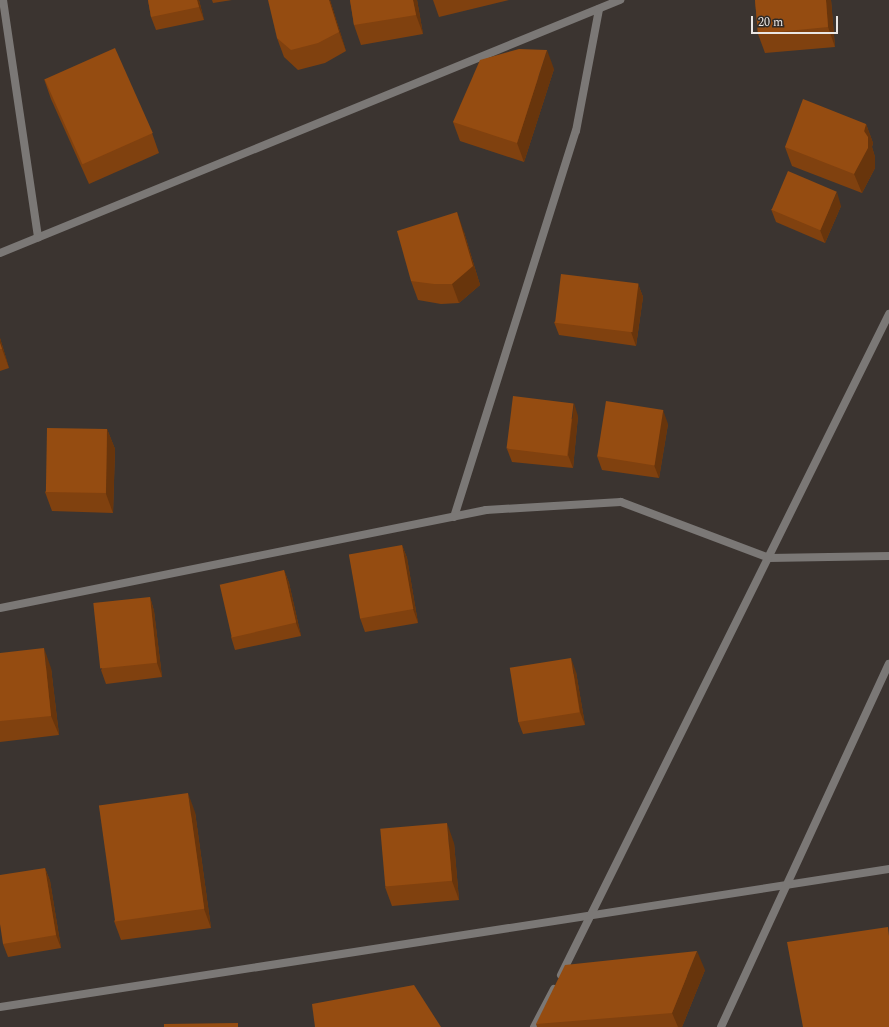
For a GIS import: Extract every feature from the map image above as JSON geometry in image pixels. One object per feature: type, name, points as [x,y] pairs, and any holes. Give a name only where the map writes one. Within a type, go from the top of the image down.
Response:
[{"type":"street","points":[[3,0],[38,237]]},
{"type":"street","points":[[0,253],[599,10],[620,0]]},
{"type":"street","points":[[454,517],[576,131],[599,10]]},
{"type":"street","points":[[534,1027],[593,914],[889,314]]},
{"type":"street","points":[[0,608],[486,510],[621,502],[769,558],[889,556]]},
{"type":"street","points":[[721,1027],[789,884],[889,664]]},
{"type":"street","points":[[0,1007],[889,869]]},
{"type":"building","points":[[148,0],[197,0],[199,7],[151,17]]},
{"type":"building","points":[[268,0],[329,0],[339,32],[318,43],[291,50],[277,38]]},
{"type":"building","points":[[350,0],[413,0],[416,15],[354,25]]},
{"type":"building","points":[[755,0],[826,0],[828,27],[758,34]]},
{"type":"building","points":[[115,48],[153,133],[82,164],[45,79]]},
{"type":"building","points":[[519,49],[547,50],[517,143],[453,122],[480,60]]},
{"type":"building","points":[[803,99],[866,124],[864,131],[868,137],[868,148],[854,174],[785,147]]},
{"type":"building","points":[[788,171],[837,192],[820,230],[772,210]]},
{"type":"building","points":[[457,212],[473,266],[452,284],[434,284],[411,281],[397,231]]},
{"type":"building","points":[[561,274],[638,284],[632,332],[555,323]]},
{"type":"building","points":[[513,396],[574,403],[567,456],[507,449]]},
{"type":"building","points":[[606,401],[663,410],[655,465],[597,456]]},
{"type":"building","points":[[47,428],[107,429],[106,493],[46,492]]},
{"type":"building","points":[[402,545],[413,609],[360,618],[349,554]]},
{"type":"building","points":[[284,570],[296,623],[232,637],[220,585]]},
{"type":"building","points":[[150,597],[157,663],[100,669],[93,603]]},
{"type":"building","points":[[44,648],[51,716],[0,721],[0,653]]},
{"type":"building","points":[[571,658],[580,712],[518,722],[510,668]]},
{"type":"building","points":[[188,793],[204,909],[115,921],[99,806]]},
{"type":"building","points":[[447,823],[452,881],[385,887],[380,829]]},
{"type":"building","points":[[45,868],[56,935],[3,944],[0,924],[0,875]]},
{"type":"building","points":[[888,927],[889,1027],[803,1027],[787,942]]},
{"type":"building","points":[[697,951],[672,1013],[536,1024],[565,965]]},
{"type":"building","points":[[414,985],[441,1027],[315,1027],[312,1004]]},
{"type":"building","points":[[238,1023],[238,1027],[164,1027],[164,1024]]}]
